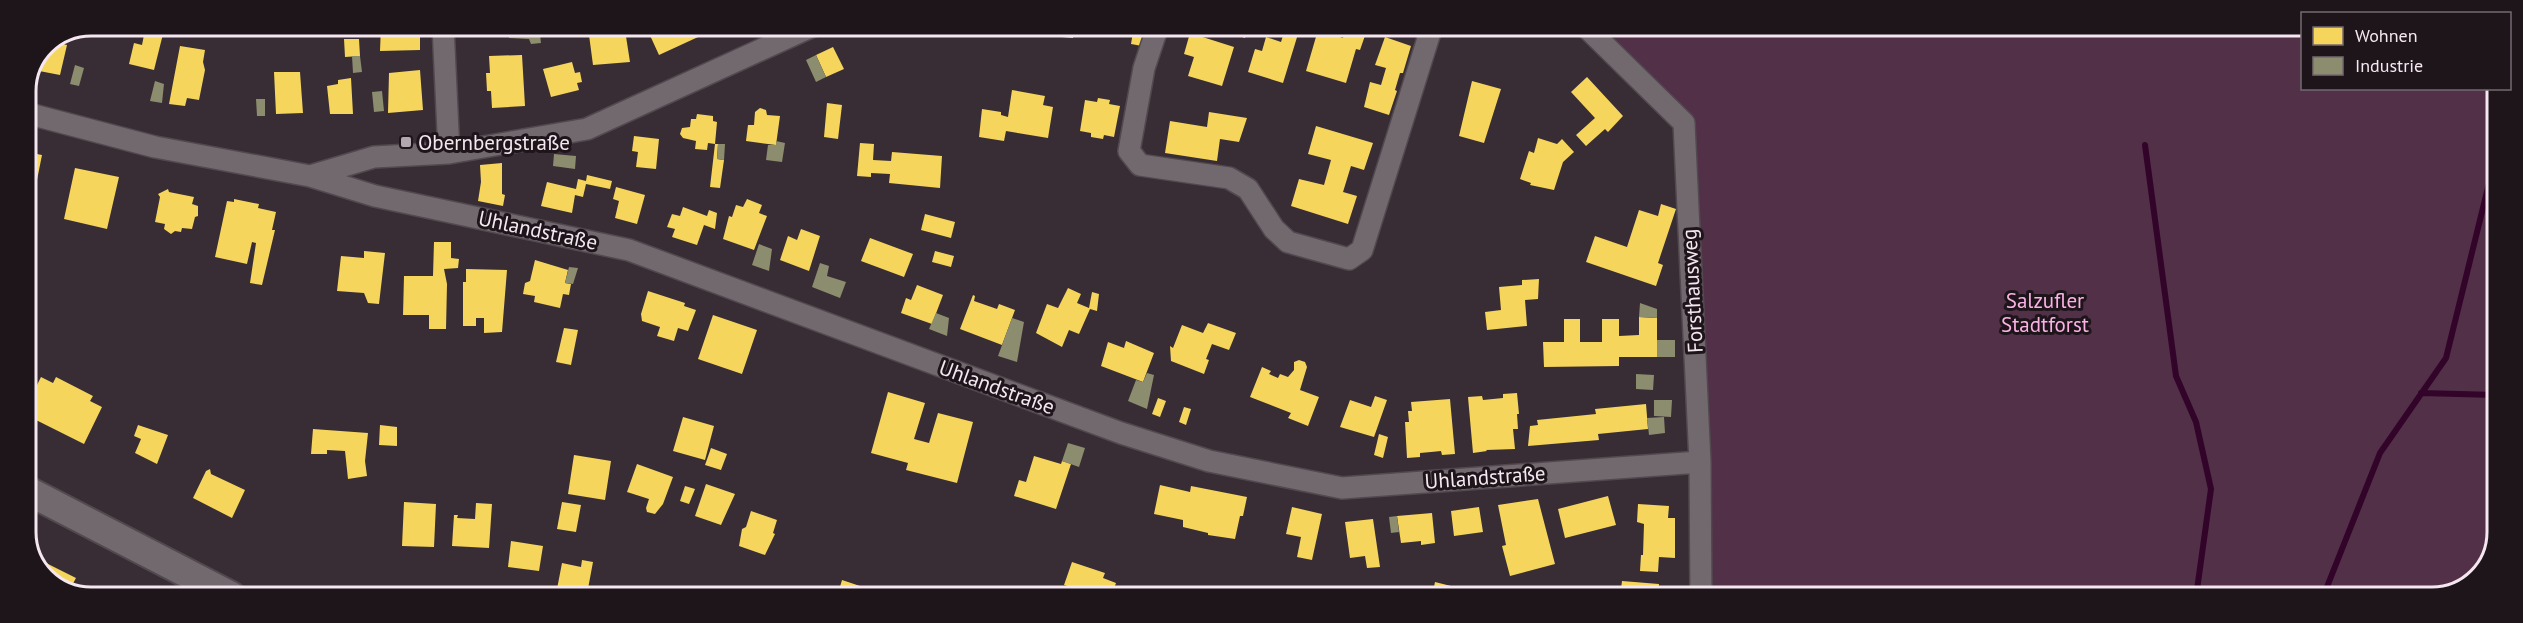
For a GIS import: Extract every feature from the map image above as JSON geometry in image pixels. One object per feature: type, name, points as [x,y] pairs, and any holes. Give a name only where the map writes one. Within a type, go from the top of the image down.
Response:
[{"type":"main road","points":[[36,495],[214,587]]},
{"type":"street","points":[[443,36],[449,153]]},
{"type":"street","points":[[36,116],[155,147],[310,176],[374,157],[449,153],[587,129],[791,36]]},
{"type":"street","points":[[1155,36],[1144,68],[1129,151],[1140,165],[1229,178],[1248,189],[1274,229],[1288,242],[1348,259],[1362,250],[1429,36]]},
{"type":"street","name":"Forsthausweg","points":[[1595,36],[1684,123],[1700,462],[1701,587]]},
{"type":"street","name":"Uhlandstraße","points":[[310,176],[375,196],[628,250],[1121,433],[1209,461],[1342,488],[1700,462]]},
{"type":"green space","name":"Salzufler Stadtforst","points":[[1602,36],[2301,36],[2301,90],[2487,90],[2487,532],[2480,559],[2463,578],[2443,586],[2432,587],[1709,587],[1690,122]]},
{"type":"building: Wohnen","points":[[144,36],[162,36],[154,70],[129,64],[134,43],[142,45]]},
{"type":"building: Wohnen","points":[[381,36],[420,36],[420,50],[380,51]]},
{"type":"building: Wohnen","points":[[589,36],[626,36],[630,62],[593,65]]},
{"type":"building: Wohnen","points":[[650,36],[700,36],[659,55]]},
{"type":"building: Wohnen","points":[[1132,36],[1144,36],[1142,46],[1131,44]]},
{"type":"building: Wohnen","points":[[1189,36],[1199,36],[1234,47],[1222,86],[1188,76],[1194,57],[1184,54]]},
{"type":"building: Wohnen","points":[[1283,36],[1297,36],[1283,83],[1248,72],[1255,49],[1262,51],[1266,37],[1281,42]]},
{"type":"building: Wohnen","points":[[1316,36],[1343,38],[1344,36],[1365,36],[1360,50],[1356,49],[1346,83],[1306,71]]},
{"type":"building: Wohnen","points":[[1385,37],[1411,46],[1403,73],[1400,73],[1389,115],[1364,107],[1370,82],[1381,85],[1386,68],[1375,65]]},
{"type":"building: Wohnen","points":[[344,39],[359,39],[360,56],[345,57]]},
{"type":"building: Wohnen","points":[[62,44],[67,45],[60,75],[40,71],[45,60]]},
{"type":"building: Wohnen","points":[[180,46],[205,50],[203,62],[205,70],[199,100],[187,98],[185,106],[169,104]]},
{"type":"building: Wohnen","points":[[833,47],[844,69],[826,77],[816,55]]},
{"type":"building: Wohnen","points":[[522,55],[525,106],[492,108],[491,91],[487,91],[486,73],[490,73],[489,56]]},
{"type":"building: Wohnen","points":[[572,62],[575,73],[580,72],[582,82],[577,83],[579,90],[551,97],[543,69]]},
{"type":"building: Wohnen","points":[[420,70],[423,110],[388,113],[389,73]]},
{"type":"building: Wohnen","points":[[274,72],[300,72],[303,113],[276,114]]},
{"type":"building: Wohnen","points":[[1587,77],[1623,116],[1608,132],[1605,129],[1586,146],[1576,135],[1595,118],[1571,92]]},
{"type":"building: Wohnen","points":[[351,78],[353,114],[330,114],[327,86],[338,84],[338,80]]},
{"type":"building: Wohnen","points":[[1472,81],[1501,89],[1484,143],[1459,136]]},
{"type":"building: Wohnen","points":[[1012,90],[1045,96],[1043,105],[1053,107],[1048,138],[1006,131],[1004,141],[979,137],[982,109],[1001,112],[1001,115],[1008,117]]},
{"type":"building: Wohnen","points":[[1098,98],[1110,100],[1109,104],[1120,106],[1114,137],[1104,135],[1103,139],[1091,137],[1091,133],[1080,131],[1085,100],[1097,102]]},
{"type":"building: Wohnen","points":[[827,103],[842,105],[838,139],[824,137]]},
{"type":"building: Wohnen","points":[[760,108],[766,110],[767,115],[780,116],[776,145],[746,141],[748,125],[754,125],[755,112]]},
{"type":"building: Wohnen","points":[[1209,112],[1247,118],[1239,142],[1220,139],[1217,161],[1165,153],[1170,121],[1207,127]]},
{"type":"building: Wohnen","points":[[697,114],[713,116],[713,121],[717,122],[715,144],[708,143],[707,150],[695,149],[696,141],[683,138],[680,134],[682,128],[690,127],[691,119],[696,119]]},
{"type":"building: Wohnen","points":[[1316,126],[1373,143],[1364,170],[1351,166],[1343,192],[1357,196],[1348,224],[1291,206],[1299,179],[1324,185],[1331,160],[1308,154]]},
{"type":"building: Wohnen","points":[[634,136],[659,139],[656,169],[636,167],[638,152],[632,151]]},
{"type":"building: Wohnen","points":[[1538,138],[1557,144],[1562,139],[1574,152],[1563,162],[1554,190],[1530,185],[1531,183],[1520,179],[1529,151],[1534,153]]},
{"type":"building: Wohnen","points":[[860,143],[874,144],[873,160],[891,161],[892,152],[942,156],[940,188],[889,183],[890,174],[871,173],[871,177],[857,176]]},
{"type":"building: Wohnen","points":[[715,144],[718,144],[717,159],[724,160],[720,188],[710,187]]},
{"type":"building: Wohnen","points":[[36,154],[42,155],[36,185]]},
{"type":"building: Wohnen","points":[[502,163],[502,194],[505,195],[503,206],[478,201],[481,182],[480,165]]},
{"type":"building: Wohnen","points":[[75,168],[119,177],[107,229],[64,219]]},
{"type":"building: Wohnen","points":[[587,175],[612,181],[610,189],[586,184],[583,197],[575,195],[572,213],[541,206],[547,182],[576,189],[578,179],[586,181]]},
{"type":"building: Wohnen","points":[[616,187],[645,195],[637,224],[615,218],[619,201],[613,199]]},
{"type":"building: Wohnen","points":[[168,189],[169,192],[194,197],[192,204],[198,206],[198,216],[195,217],[192,229],[182,228],[181,232],[175,231],[171,234],[164,229],[165,224],[155,222],[160,197],[158,194]]},
{"type":"building: Wohnen","points":[[234,199],[259,204],[258,208],[276,212],[272,230],[275,230],[262,285],[250,283],[256,243],[252,242],[247,264],[215,257],[227,201],[234,202]]},
{"type":"building: Wohnen","points":[[747,199],[762,205],[759,213],[767,216],[754,250],[723,239],[729,216],[732,217],[736,205],[743,207]]},
{"type":"building: Wohnen","points":[[1661,204],[1676,209],[1658,263],[1663,265],[1656,286],[1586,262],[1595,236],[1627,247],[1639,210],[1658,216]]},
{"type":"building: Wohnen","points":[[683,207],[707,216],[709,210],[717,213],[715,229],[704,225],[697,245],[672,237],[675,229],[667,227],[672,214],[680,216]]},
{"type":"building: Wohnen","points":[[925,214],[955,222],[951,238],[921,230]]},
{"type":"building: Wohnen","points":[[801,229],[820,236],[809,271],[780,260],[788,236],[797,240]]},
{"type":"building: Wohnen","points":[[870,238],[913,254],[904,277],[861,261]]},
{"type":"building: Wohnen","points":[[434,242],[451,242],[451,258],[459,259],[458,268],[444,269],[447,284],[446,329],[429,329],[429,315],[403,315],[404,276],[433,276]]},
{"type":"building: Wohnen","points":[[364,251],[385,253],[379,304],[368,303],[364,293],[337,291],[341,256],[364,258]]},
{"type":"building: Wohnen","points":[[935,251],[954,256],[951,267],[932,262]]},
{"type":"building: Wohnen","points":[[535,260],[568,270],[565,283],[571,284],[569,295],[563,294],[560,308],[534,302],[535,296],[523,294],[525,283],[530,281]]},
{"type":"building: Wohnen","points":[[466,269],[507,270],[502,332],[484,333],[484,318],[476,318],[476,326],[463,326],[463,282],[466,282]]},
{"type":"building: Wohnen","points":[[1539,279],[1538,299],[1525,300],[1527,326],[1487,330],[1485,312],[1501,310],[1499,287],[1522,285],[1522,280]]},
{"type":"building: Wohnen","points":[[917,285],[943,295],[932,324],[901,313],[906,298],[911,300]]},
{"type":"building: Wohnen","points":[[1068,288],[1081,294],[1077,303],[1089,308],[1092,292],[1099,294],[1097,311],[1090,309],[1079,334],[1069,330],[1062,347],[1036,333],[1047,304],[1058,308]]},
{"type":"building: Wohnen","points":[[648,291],[685,303],[684,306],[696,310],[688,331],[678,328],[674,341],[657,336],[660,327],[642,321],[641,314]]},
{"type":"building: Wohnen","points":[[973,295],[975,296],[974,301],[997,309],[999,304],[1015,310],[1002,345],[960,329]]},
{"type":"building: Wohnen","points":[[713,315],[757,330],[742,374],[698,359]]},
{"type":"building: Wohnen","points":[[1639,317],[1657,318],[1657,357],[1619,357],[1619,366],[1544,367],[1543,342],[1564,342],[1564,319],[1580,319],[1580,342],[1602,342],[1602,319],[1619,319],[1619,336],[1639,335]]},
{"type":"building: Wohnen","points":[[1208,323],[1236,333],[1229,350],[1212,344],[1206,359],[1209,360],[1204,374],[1171,361],[1170,346],[1173,348],[1182,325],[1203,333]]},
{"type":"building: Wohnen","points":[[564,328],[578,330],[571,365],[556,362]]},
{"type":"building: Wohnen","points":[[1126,341],[1154,353],[1143,382],[1101,366],[1108,342],[1124,348]]},
{"type":"building: Wohnen","points":[[1299,360],[1305,362],[1307,367],[1300,390],[1319,397],[1308,426],[1288,418],[1291,413],[1250,397],[1262,367],[1271,371],[1269,374],[1278,378],[1280,374],[1288,377],[1294,370],[1294,362]]},
{"type":"building: Wohnen","points":[[41,377],[53,383],[56,377],[93,396],[90,401],[102,407],[84,444],[36,420],[36,387]]},
{"type":"building: Wohnen","points":[[888,392],[925,403],[914,439],[929,443],[938,413],[973,422],[957,483],[906,470],[908,463],[871,453]]},
{"type":"building: Wohnen","points":[[1517,393],[1519,414],[1517,414],[1518,429],[1513,429],[1515,449],[1473,453],[1468,397],[1482,396],[1483,400],[1503,398],[1503,394]]},
{"type":"building: Wohnen","points":[[1375,396],[1387,400],[1374,437],[1340,427],[1350,400],[1371,407]]},
{"type":"building: Wohnen","points":[[1158,398],[1166,401],[1160,417],[1152,414]]},
{"type":"building: Wohnen","points":[[1450,399],[1455,454],[1442,455],[1441,451],[1420,453],[1420,457],[1407,458],[1405,422],[1409,422],[1408,411],[1412,411],[1411,402]]},
{"type":"building: Wohnen","points":[[1646,404],[1648,429],[1598,434],[1599,440],[1528,446],[1530,426],[1538,425],[1537,420],[1596,414],[1595,409]]},
{"type":"building: Wohnen","points":[[1184,407],[1191,409],[1186,425],[1179,422]]},
{"type":"building: Wohnen","points":[[683,417],[714,426],[705,460],[673,451]]},
{"type":"building: Wohnen","points":[[138,425],[168,435],[157,464],[135,453],[141,439],[134,436]]},
{"type":"building: Wohnen","points":[[380,425],[397,427],[397,446],[379,445]]},
{"type":"building: Wohnen","points":[[313,429],[368,433],[365,461],[367,476],[348,479],[345,451],[327,450],[327,454],[311,454]]},
{"type":"building: Wohnen","points":[[1379,434],[1388,437],[1383,458],[1374,455]]},
{"type":"building: Wohnen","points":[[711,448],[727,454],[721,470],[705,465]]},
{"type":"building: Wohnen","points":[[574,455],[611,461],[605,500],[568,494]]},
{"type":"building: Wohnen","points":[[1034,456],[1061,464],[1062,461],[1071,464],[1056,509],[1014,496],[1019,480],[1026,482]]},
{"type":"building: Wohnen","points":[[637,464],[673,477],[663,504],[655,514],[647,512],[649,499],[627,492]]},
{"type":"building: Wohnen","points":[[210,469],[211,474],[245,490],[232,518],[193,498],[206,471]]},
{"type":"building: Wohnen","points":[[706,484],[735,494],[721,525],[695,516]]},
{"type":"building: Wohnen","points":[[1160,485],[1190,492],[1191,486],[1247,497],[1235,539],[1208,535],[1208,533],[1183,527],[1183,520],[1154,514]]},
{"type":"building: Wohnen","points":[[685,486],[695,489],[689,504],[680,501]]},
{"type":"building: Wohnen","points":[[1608,496],[1616,525],[1565,538],[1558,509]]},
{"type":"building: Wohnen","points":[[1538,499],[1555,564],[1510,576],[1502,546],[1506,545],[1498,505]]},
{"type":"building: Wohnen","points":[[404,502],[436,504],[434,547],[402,546]]},
{"type":"building: Wohnen","points":[[562,502],[581,505],[576,532],[557,529]]},
{"type":"building: Wohnen","points":[[476,503],[492,504],[489,548],[452,546],[454,515],[458,515],[457,518],[475,519]]},
{"type":"building: Wohnen","points":[[1638,504],[1669,506],[1668,518],[1675,518],[1675,558],[1659,557],[1658,572],[1640,571],[1644,524],[1637,522]]},
{"type":"building: Wohnen","points":[[1292,507],[1322,514],[1312,560],[1297,557],[1301,537],[1286,534]]},
{"type":"building: Wohnen","points":[[1479,507],[1483,532],[1454,536],[1451,511]]},
{"type":"building: Wohnen","points":[[751,511],[777,520],[773,533],[775,534],[765,555],[739,546],[742,529],[746,527]]},
{"type":"building: Wohnen","points":[[1432,513],[1435,543],[1421,545],[1421,541],[1401,543],[1397,516]]},
{"type":"building: Wohnen","points":[[1373,519],[1380,567],[1367,568],[1365,556],[1350,558],[1345,522]]},
{"type":"building: Wohnen","points":[[511,541],[543,546],[539,571],[508,567]]},
{"type":"building: Wohnen","points":[[582,560],[593,562],[588,587],[557,587],[562,563],[581,567]]},
{"type":"building: Wohnen","points":[[1072,562],[1105,573],[1103,578],[1116,583],[1115,587],[1064,585]]},
{"type":"building: Wohnen","points":[[46,563],[76,578],[73,584],[70,583],[58,576]]},
{"type":"building: Wohnen","points":[[842,580],[863,587],[840,587]]},
{"type":"building: Wohnen","points":[[1622,581],[1659,584],[1659,587],[1621,587]]},
{"type":"building: Wohnen","points":[[1435,582],[1455,587],[1434,587]]},
{"type":"building: Industrie","points":[[509,36],[540,36],[541,43],[531,44],[529,39],[509,38]]},
{"type":"building: Industrie","points":[[816,55],[826,77],[816,82],[806,60]]},
{"type":"building: Industrie","points":[[352,56],[360,56],[362,72],[353,73]]},
{"type":"building: Industrie","points":[[75,65],[84,68],[79,86],[70,84]]},
{"type":"building: Industrie","points":[[155,81],[164,84],[162,103],[150,101]]},
{"type":"building: Industrie","points":[[382,91],[384,111],[374,112],[372,92]]},
{"type":"building: Industrie","points":[[256,99],[265,99],[265,116],[257,116]]},
{"type":"building: Industrie","points":[[776,141],[785,143],[782,162],[766,160],[768,145],[776,145]]},
{"type":"building: Industrie","points":[[718,144],[725,144],[724,160],[717,159]]},
{"type":"building: Industrie","points":[[554,154],[576,156],[575,169],[553,166]]},
{"type":"building: Industrie","points":[[759,244],[772,249],[769,271],[752,265]]},
{"type":"building: Industrie","points":[[820,263],[829,266],[827,276],[846,282],[840,298],[812,287]]},
{"type":"building: Industrie","points":[[569,267],[578,268],[573,284],[565,283]]},
{"type":"building: Industrie","points":[[1640,303],[1657,309],[1657,318],[1639,317]]},
{"type":"building: Industrie","points":[[936,313],[949,318],[947,336],[929,329]]},
{"type":"building: Industrie","points":[[1012,318],[1024,322],[1017,362],[998,356]]},
{"type":"building: Industrie","points":[[1657,340],[1675,340],[1675,357],[1657,357]]},
{"type":"building: Industrie","points":[[1147,373],[1154,375],[1147,409],[1128,401],[1136,380],[1143,382]]},
{"type":"building: Industrie","points":[[1636,374],[1654,375],[1653,390],[1636,389]]},
{"type":"building: Industrie","points":[[1654,400],[1672,400],[1671,417],[1654,416]]},
{"type":"building: Industrie","points":[[1664,417],[1665,433],[1649,435],[1647,418]]},
{"type":"building: Industrie","points":[[1068,443],[1085,448],[1079,467],[1062,461]]},
{"type":"building: Industrie","points":[[1397,516],[1399,532],[1391,533],[1389,517]]},
{"type":"waterway","points":[[2145,145],[2176,376],[2196,422],[2211,489],[2197,587]]},
{"type":"waterway","points":[[2327,587],[2380,453],[2446,358],[2487,192]]},
{"type":"waterway","points":[[2421,393],[2487,395]]},
{"type":"place","name":"Obernbergstraße","points":[[406,142]]}]
